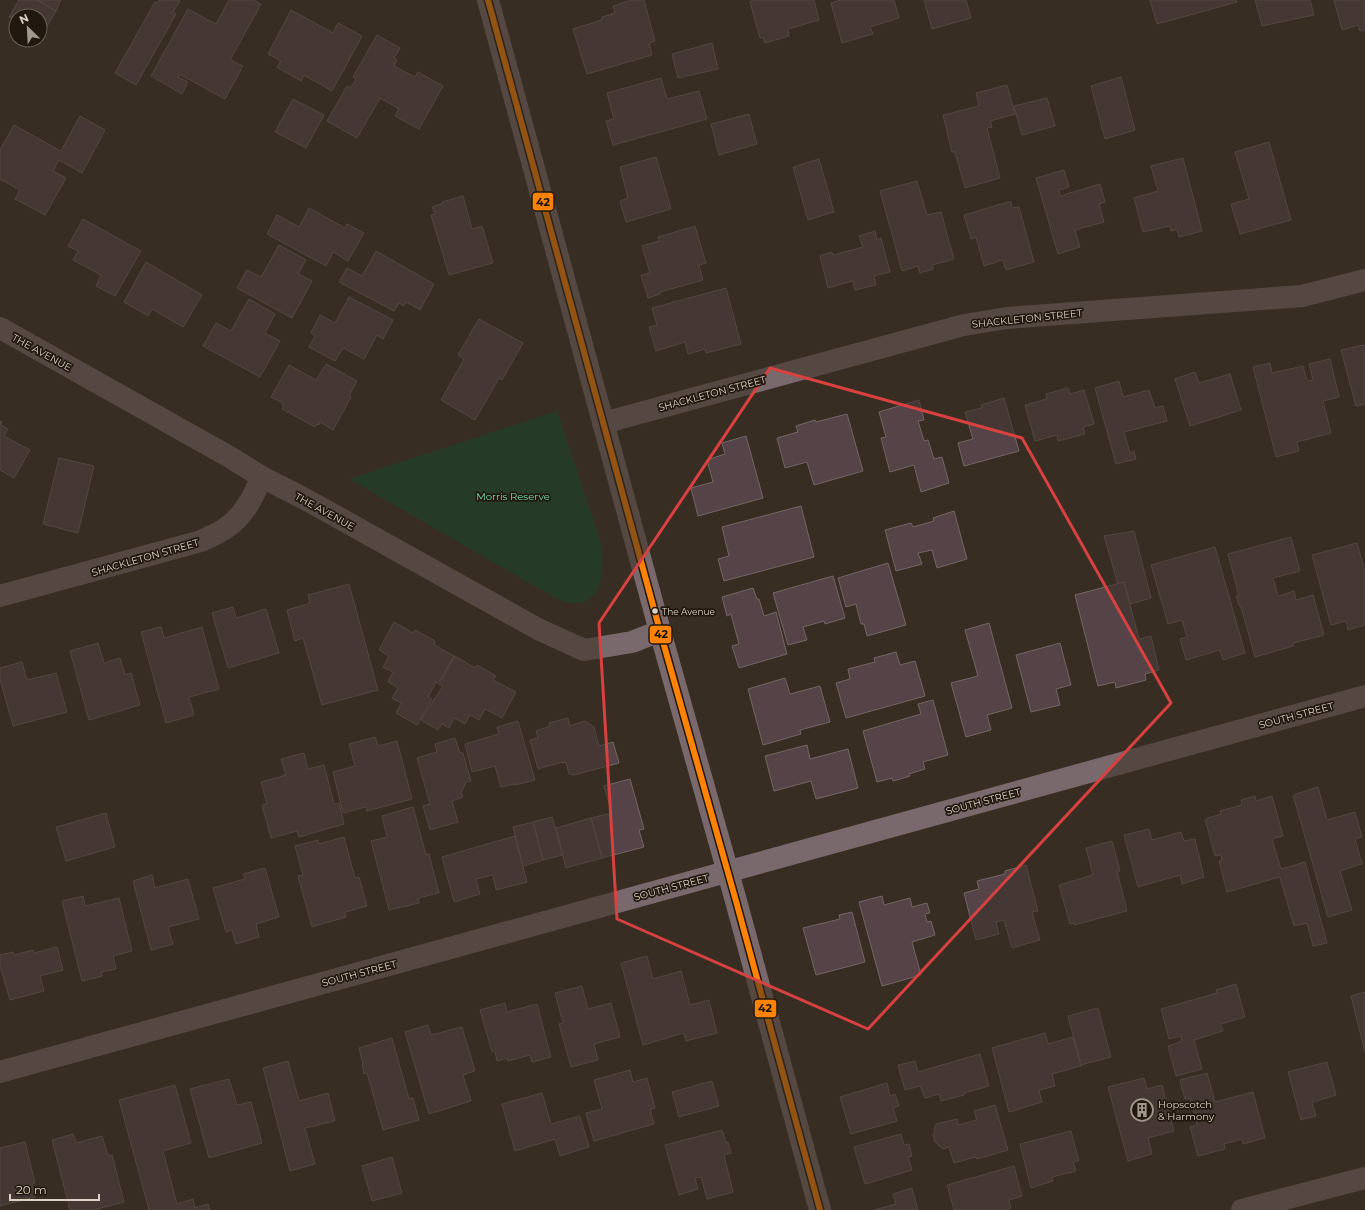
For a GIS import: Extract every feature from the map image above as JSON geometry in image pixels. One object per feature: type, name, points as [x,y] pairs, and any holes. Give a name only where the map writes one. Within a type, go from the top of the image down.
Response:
[{"type":"street","points":[[488,0],[660,632],[820,1210]]},
{"type":"street","name":"SHACKLETON STREET","points":[[603,423],[964,325],[1007,318],[1302,296],[1365,280]]},
{"type":"street","name":"THE AVENUE","points":[[0,328],[228,456],[262,477],[305,499],[538,629],[584,650],[632,642],[660,632]]},
{"type":"street","name":"SHACKLETON STREET","points":[[0,596],[201,541],[226,528],[241,514],[250,502],[262,477]]},
{"type":"street","name":"SOUTH STREET","points":[[0,1072],[1365,696]]},
{"type":"street","points":[[1242,1210],[1365,1178]]},
{"type":"highlighted area","points":[[770,368],[1022,438],[1171,703],[868,1029],[617,919],[599,623]]},
{"type":"green space","name":"Morris Reserve","points":[[557,411],[602,546],[602,576],[600,585],[596,593],[590,599],[581,602],[570,603],[550,595],[349,479]]},
{"type":"building","points":[[19,0],[37,0],[56,11],[48,24],[48,8],[14,8]]},
{"type":"building","points":[[37,0],[61,0],[56,11]]},
{"type":"building","points":[[159,0],[180,1],[173,12],[176,14],[136,85],[115,73],[155,2],[157,3]]},
{"type":"building","points":[[229,0],[253,0],[261,4],[230,60],[243,66],[225,99],[179,74],[178,77],[188,82],[182,94],[151,76],[188,9],[216,24]]},
{"type":"building","points":[[632,0],[644,0],[655,41],[649,43],[652,55],[587,74],[573,29],[602,20],[602,17],[615,13],[613,6]]},
{"type":"building","points":[[756,0],[814,0],[819,20],[788,29],[789,36],[765,43],[763,37],[760,38],[750,2]]},
{"type":"building","points":[[841,0],[894,0],[899,18],[870,27],[873,34],[842,43],[831,3]]},
{"type":"building","points":[[924,0],[966,0],[971,18],[932,29]]},
{"type":"building","points":[[1150,0],[1236,0],[1237,2],[1157,24]]},
{"type":"building","points":[[1255,0],[1310,0],[1314,15],[1262,26]]},
{"type":"building","points":[[1334,0],[1365,0],[1365,30],[1360,31],[1358,25],[1342,30]]},
{"type":"building","points":[[291,10],[333,33],[338,23],[362,36],[332,91],[304,75],[301,81],[277,67],[281,61],[268,54]]},
{"type":"building","points":[[377,35],[400,48],[394,58],[397,60],[394,66],[415,77],[418,72],[443,86],[419,129],[395,116],[399,109],[380,98],[357,138],[327,121],[347,86],[351,88],[356,79],[353,77]]},
{"type":"building","points":[[712,43],[718,69],[678,78],[672,54]]},
{"type":"building","points":[[1121,77],[1135,130],[1105,139],[1091,86]]},
{"type":"building","points":[[661,78],[667,99],[699,91],[707,119],[613,145],[606,121],[614,119],[607,93]]},
{"type":"building","points":[[1007,85],[1015,114],[990,121],[992,127],[987,128],[1000,178],[965,188],[955,152],[952,152],[943,115],[979,106],[976,93]]},
{"type":"building","points":[[1047,98],[1055,126],[1022,135],[1014,106]]},
{"type":"building","points":[[293,99],[324,115],[306,148],[275,132]]},
{"type":"building","points":[[749,114],[757,144],[719,155],[711,124]]},
{"type":"building","points":[[80,116],[105,130],[82,173],[59,160],[53,171],[66,178],[45,215],[15,199],[20,190],[0,179],[0,150],[14,125],[61,151]]},
{"type":"building","points":[[1269,142],[1291,220],[1240,234],[1231,204],[1249,199],[1235,152]]},
{"type":"building","points":[[656,157],[671,209],[626,222],[620,201],[628,198],[620,167]]},
{"type":"building","points":[[1183,158],[1202,231],[1179,237],[1177,229],[1171,231],[1170,226],[1143,232],[1134,198],[1158,191],[1151,166]]},
{"type":"building","points":[[819,159],[834,212],[808,220],[793,167]]},
{"type":"building","points":[[1064,170],[1069,187],[1059,190],[1060,196],[1100,184],[1105,202],[1099,204],[1104,222],[1075,230],[1080,247],[1058,254],[1036,178]]},
{"type":"building","points":[[917,181],[927,215],[941,212],[954,259],[932,265],[933,269],[920,273],[918,266],[902,271],[880,191]]},
{"type":"building","points":[[463,196],[472,229],[482,226],[493,263],[449,275],[431,215],[435,214],[432,207],[442,204],[442,202]]},
{"type":"building","points":[[1011,202],[1012,208],[1019,207],[1034,262],[1006,270],[1003,260],[984,266],[976,237],[971,239],[964,215]]},
{"type":"building","points":[[309,208],[345,228],[347,224],[364,233],[348,261],[333,252],[326,266],[267,234],[277,215],[299,227]]},
{"type":"building","points":[[83,219],[141,251],[115,296],[96,286],[101,275],[73,260],[78,251],[68,246]]},
{"type":"building","points":[[695,226],[706,263],[699,265],[703,280],[660,292],[660,294],[648,298],[641,275],[650,273],[642,246],[659,241],[658,237]]},
{"type":"building","points":[[875,231],[877,240],[881,238],[890,272],[874,276],[876,285],[855,290],[853,281],[828,288],[820,256],[832,252],[833,255],[863,247],[859,236]]},
{"type":"building","points":[[279,245],[306,260],[298,274],[312,281],[292,318],[237,288],[247,270],[261,277]]},
{"type":"building","points":[[376,251],[434,284],[420,310],[406,302],[404,306],[399,303],[394,311],[339,282],[347,268],[362,276]]},
{"type":"building","points":[[146,262],[202,295],[183,327],[152,309],[148,316],[124,302]]},
{"type":"building","points":[[726,288],[741,344],[706,353],[705,349],[688,354],[685,342],[656,351],[649,327],[657,325],[652,308]]},
{"type":"building","points":[[349,297],[393,320],[383,339],[377,335],[364,359],[343,348],[335,361],[309,347],[315,336],[311,333],[320,315],[335,323]]},
{"type":"building","points":[[249,299],[275,314],[265,333],[280,341],[260,377],[203,346],[216,323],[231,331]]},
{"type":"building","points":[[479,319],[523,343],[502,380],[499,378],[475,420],[441,400],[464,359],[458,355]]},
{"type":"building","points":[[1363,345],[1365,347],[1365,404],[1356,406],[1341,350]]},
{"type":"building","points":[[1330,359],[1339,397],[1323,401],[1331,433],[1297,442],[1299,451],[1276,457],[1253,367],[1270,363],[1272,373],[1303,366],[1307,381],[1313,380],[1309,364]]},
{"type":"building","points":[[326,364],[357,381],[349,396],[351,397],[333,430],[320,422],[319,425],[317,424],[315,427],[282,409],[284,406],[282,405],[283,403],[271,397],[289,365],[316,380]]},
{"type":"building","points":[[1195,372],[1199,383],[1230,374],[1241,410],[1190,426],[1175,379]]},
{"type":"building","points":[[1119,381],[1123,397],[1149,390],[1155,408],[1163,406],[1167,421],[1124,432],[1130,453],[1134,451],[1136,459],[1116,464],[1095,388]]},
{"type":"building","points":[[1068,388],[1070,394],[1084,390],[1094,424],[1083,427],[1085,434],[1058,441],[1057,435],[1035,441],[1025,405],[1047,399],[1046,394]]},
{"type":"building","points":[[1004,398],[1019,451],[964,466],[958,443],[973,439],[965,412],[982,408],[981,405]]},
{"type":"building","points":[[919,400],[924,420],[918,421],[924,441],[928,440],[934,459],[942,457],[949,483],[921,492],[914,465],[890,472],[881,438],[886,437],[879,412]]},
{"type":"building","points":[[847,414],[863,471],[814,485],[807,462],[785,468],[777,438],[798,432],[796,426],[815,420],[816,422]]},
{"type":"building","points":[[0,421],[2,422],[1,425],[8,429],[4,436],[30,450],[14,478],[0,470]]},
{"type":"building","points":[[746,436],[763,498],[698,516],[691,488],[713,482],[707,460],[725,454],[722,443]]},
{"type":"building","points":[[59,458],[94,466],[78,533],[43,524]]},
{"type":"building","points":[[801,506],[814,557],[724,581],[718,559],[729,556],[722,527]]},
{"type":"building","points":[[954,511],[967,559],[937,568],[932,550],[918,553],[922,564],[896,571],[885,530],[911,523],[913,527],[934,521],[933,518]]},
{"type":"building","points":[[1134,531],[1151,598],[1130,604],[1124,582],[1118,584],[1104,536]]},
{"type":"building","points":[[1291,537],[1300,571],[1273,578],[1278,596],[1294,591],[1296,600],[1313,595],[1324,635],[1293,643],[1293,646],[1255,657],[1241,607],[1236,596],[1239,596],[1228,554]]},
{"type":"building","points":[[1357,543],[1365,572],[1365,625],[1348,630],[1346,621],[1331,625],[1312,555]]},
{"type":"building","points":[[1215,547],[1245,653],[1223,660],[1220,650],[1186,660],[1180,639],[1187,637],[1182,620],[1168,624],[1151,565]]},
{"type":"building","points":[[888,563],[906,625],[867,636],[864,624],[861,624],[856,604],[846,607],[838,578]]},
{"type":"building","points":[[833,576],[845,618],[825,624],[824,621],[803,627],[807,640],[788,645],[773,593]]},
{"type":"building","points":[[1124,582],[1139,639],[1151,636],[1159,670],[1145,674],[1146,680],[1116,688],[1115,682],[1098,686],[1075,595]]},
{"type":"building","points":[[349,584],[378,690],[322,705],[303,638],[295,641],[287,610],[310,603],[308,595]]},
{"type":"building","points":[[753,588],[757,599],[759,599],[764,616],[776,612],[787,654],[739,668],[732,646],[739,644],[731,614],[727,616],[722,597]]},
{"type":"building","points":[[233,607],[236,618],[266,609],[279,653],[228,668],[212,613]]},
{"type":"building","points":[[394,622],[413,633],[415,630],[435,641],[434,645],[454,656],[438,683],[436,682],[428,697],[432,699],[417,725],[396,713],[401,703],[392,698],[398,688],[388,682],[393,672],[383,667],[389,656],[379,650]]},
{"type":"building","points":[[989,623],[1012,708],[987,715],[991,730],[966,737],[951,683],[978,676],[965,630]]},
{"type":"building","points":[[161,627],[164,638],[202,627],[219,689],[189,697],[194,715],[166,723],[141,632]]},
{"type":"building","points":[[98,643],[104,663],[120,658],[125,675],[131,673],[140,705],[89,720],[70,651]]},
{"type":"building","points":[[1060,643],[1071,685],[1056,689],[1060,705],[1031,712],[1016,655]]},
{"type":"building","points":[[896,652],[900,665],[915,661],[925,696],[846,718],[836,683],[850,679],[848,669],[875,662],[874,658]]},
{"type":"building","points":[[455,656],[475,668],[477,665],[496,676],[493,680],[516,692],[502,718],[485,709],[479,720],[470,715],[465,724],[454,718],[449,728],[442,724],[438,730],[421,720],[443,686],[439,684]]},
{"type":"building","points":[[22,662],[27,680],[56,673],[67,712],[13,726],[0,679],[0,668]]},
{"type":"building","points":[[785,678],[790,694],[820,686],[830,722],[800,730],[801,734],[763,745],[748,689]]},
{"type":"building","points":[[933,700],[948,755],[923,762],[925,769],[909,774],[910,776],[893,781],[892,778],[877,782],[863,731],[921,714],[918,704]]},
{"type":"building","points":[[568,718],[570,726],[585,721],[594,727],[599,746],[613,742],[619,763],[574,775],[569,774],[566,762],[538,769],[530,740],[538,738],[536,731],[550,726],[549,723]]},
{"type":"building","points":[[518,721],[535,780],[501,787],[495,766],[472,772],[465,744],[499,734],[497,727]]},
{"type":"building","points":[[375,737],[378,746],[397,741],[412,799],[367,811],[366,807],[343,813],[333,772],[355,766],[349,744]]},
{"type":"building","points":[[455,738],[460,753],[463,753],[471,781],[466,782],[461,793],[463,797],[452,801],[458,822],[430,830],[423,806],[430,804],[417,758],[437,752],[435,744]]},
{"type":"building","points":[[807,745],[810,759],[848,749],[858,788],[816,799],[811,781],[774,791],[765,756]]},
{"type":"building","points":[[304,753],[308,769],[324,765],[334,804],[339,803],[344,824],[299,837],[297,831],[271,838],[262,805],[267,804],[261,782],[286,775],[281,759]]},
{"type":"building","points":[[630,779],[644,829],[639,830],[644,847],[602,858],[591,818],[612,813],[604,786]]},
{"type":"building","points":[[1318,787],[1327,820],[1355,812],[1362,837],[1355,839],[1362,864],[1340,871],[1352,910],[1328,917],[1293,795]]},
{"type":"building","points":[[1255,796],[1256,801],[1272,796],[1283,836],[1272,839],[1281,869],[1305,862],[1327,943],[1313,946],[1307,923],[1294,926],[1280,877],[1227,892],[1219,861],[1222,860],[1221,855],[1215,856],[1205,819],[1221,814],[1220,811],[1242,805],[1241,800]]},
{"type":"building","points":[[413,807],[426,855],[429,854],[439,893],[418,898],[419,903],[389,910],[371,841],[387,837],[382,816]]},
{"type":"building","points":[[106,813],[115,847],[66,861],[56,827]]},
{"type":"building","points":[[552,817],[563,855],[543,860],[533,822]]},
{"type":"building","points":[[591,818],[602,858],[566,868],[556,828]]},
{"type":"building","points":[[533,822],[543,860],[523,866],[513,827]]},
{"type":"building","points":[[1149,829],[1152,840],[1181,832],[1184,841],[1195,839],[1204,877],[1182,884],[1180,875],[1138,887],[1124,835]]},
{"type":"building","points":[[515,836],[527,882],[496,890],[493,875],[476,879],[480,894],[454,902],[442,857]]},
{"type":"building","points":[[344,837],[355,878],[359,877],[367,906],[345,912],[346,917],[312,927],[298,876],[303,875],[295,846],[318,840],[319,844]]},
{"type":"building","points":[[1112,841],[1120,871],[1117,871],[1127,911],[1074,925],[1074,923],[1070,924],[1059,885],[1093,875],[1086,848]]},
{"type":"building","points":[[1026,865],[1038,911],[1032,912],[1040,940],[1012,948],[1004,920],[996,922],[999,934],[976,940],[964,893],[979,889],[977,881],[1005,874],[1005,871]]},
{"type":"building","points":[[265,868],[279,917],[256,924],[259,937],[236,944],[232,930],[226,932],[213,888],[245,879],[243,874]]},
{"type":"building","points":[[152,875],[155,888],[188,879],[199,919],[168,927],[173,944],[151,950],[133,881]]},
{"type":"building","points":[[83,896],[85,906],[119,898],[132,951],[113,956],[116,969],[101,972],[102,976],[82,981],[62,901]]},
{"type":"building","points":[[882,896],[884,905],[910,898],[912,907],[927,903],[930,913],[925,914],[927,922],[931,921],[935,935],[912,942],[921,975],[882,986],[859,902]]},
{"type":"building","points":[[852,912],[865,962],[816,975],[803,928],[840,919],[839,915]]},
{"type":"building","points":[[57,947],[63,970],[40,976],[44,991],[10,1000],[0,965],[0,955],[13,952],[14,955],[33,950],[34,953]]},
{"type":"building","points":[[647,956],[653,979],[681,971],[690,1005],[709,1000],[717,1033],[686,1041],[684,1033],[643,1045],[621,963]]},
{"type":"building","points":[[1236,984],[1245,1017],[1221,1024],[1223,1031],[1194,1040],[1202,1069],[1176,1076],[1168,1046],[1182,1041],[1181,1036],[1169,1039],[1161,1009],[1217,993],[1216,990]]},
{"type":"building","points":[[582,986],[588,1009],[611,1003],[620,1037],[594,1044],[598,1060],[571,1067],[559,1024],[563,1023],[555,993]]},
{"type":"building","points":[[1365,992],[1365,1052],[1351,996]]},
{"type":"building","points":[[505,1003],[507,1012],[537,1004],[551,1057],[532,1062],[530,1055],[508,1061],[507,1058],[497,1061],[495,1051],[492,1052],[480,1010]]},
{"type":"building","points":[[1098,1008],[1111,1057],[1081,1065],[1068,1016]]},
{"type":"building","points":[[428,1025],[431,1035],[462,1027],[475,1071],[463,1075],[471,1101],[429,1114],[405,1032]]},
{"type":"building","points":[[1045,1033],[1048,1044],[1073,1037],[1081,1066],[1052,1074],[1055,1086],[1039,1090],[1042,1102],[1009,1112],[992,1048]]},
{"type":"building","points":[[392,1038],[409,1099],[413,1098],[419,1120],[383,1130],[367,1073],[364,1074],[359,1048]]},
{"type":"building","points":[[980,1054],[989,1086],[941,1101],[939,1094],[925,1098],[920,1086],[905,1090],[898,1065],[915,1061],[918,1072]]},
{"type":"building","points":[[288,1061],[299,1101],[328,1093],[335,1121],[305,1128],[315,1164],[290,1171],[263,1068]]},
{"type":"building","points":[[1327,1062],[1336,1095],[1312,1102],[1316,1116],[1301,1120],[1288,1072]]},
{"type":"building","points":[[630,1070],[633,1082],[647,1078],[655,1108],[650,1109],[654,1124],[594,1141],[586,1113],[602,1109],[594,1080]]},
{"type":"building","points":[[1207,1073],[1215,1102],[1253,1092],[1265,1138],[1243,1144],[1242,1139],[1224,1144],[1225,1149],[1198,1156],[1190,1127],[1197,1125],[1190,1098],[1185,1099],[1180,1080]]},
{"type":"building","name":"Hopscotch & Harmony","points":[[1144,1078],[1147,1089],[1162,1085],[1174,1131],[1148,1138],[1152,1154],[1128,1161],[1108,1087]]},
{"type":"building","points":[[229,1079],[237,1105],[251,1102],[262,1143],[209,1158],[190,1089]]},
{"type":"building","points":[[712,1081],[719,1106],[679,1117],[672,1092]]},
{"type":"building","points":[[887,1083],[890,1096],[895,1094],[899,1106],[893,1108],[897,1121],[851,1134],[840,1097]]},
{"type":"building","points":[[175,1085],[191,1143],[163,1151],[177,1204],[193,1199],[195,1208],[208,1204],[210,1210],[149,1210],[119,1100]]},
{"type":"building","points":[[542,1093],[551,1124],[580,1116],[589,1147],[560,1156],[555,1139],[515,1151],[502,1104]]},
{"type":"building","points":[[995,1105],[1008,1150],[977,1159],[976,1157],[954,1163],[949,1147],[943,1149],[935,1142],[933,1134],[935,1133],[934,1129],[936,1124],[957,1119],[958,1125],[977,1120],[974,1111]]},
{"type":"building","points":[[722,1130],[726,1143],[728,1142],[731,1153],[724,1155],[733,1192],[707,1199],[701,1177],[695,1178],[698,1189],[679,1195],[665,1145]]},
{"type":"building","points":[[1071,1131],[1079,1161],[1073,1162],[1076,1171],[1052,1177],[1053,1181],[1031,1188],[1020,1144]]},
{"type":"building","points":[[73,1134],[76,1143],[102,1136],[108,1156],[112,1155],[124,1202],[94,1210],[70,1210],[52,1140]]},
{"type":"building","points":[[901,1134],[904,1145],[909,1144],[912,1156],[908,1157],[912,1170],[865,1184],[854,1147]]},
{"type":"building","points":[[25,1142],[35,1183],[32,1184],[35,1197],[0,1206],[0,1148]]},
{"type":"building","points":[[392,1157],[402,1193],[372,1201],[362,1166]]},
{"type":"building","points":[[1014,1166],[1022,1196],[1009,1200],[1011,1208],[1006,1210],[954,1210],[947,1185]]},
{"type":"building","points":[[912,1188],[918,1210],[874,1210],[896,1204],[893,1194]]},
{"type":"transit line","name":"42","points":[[488,0],[820,1210]]},
{"type":"place","name":"The Avenue","points":[[655,611]]},
{"type":"place","name":"Hopscotch & Harmony","points":[[1142,1110]]}]
